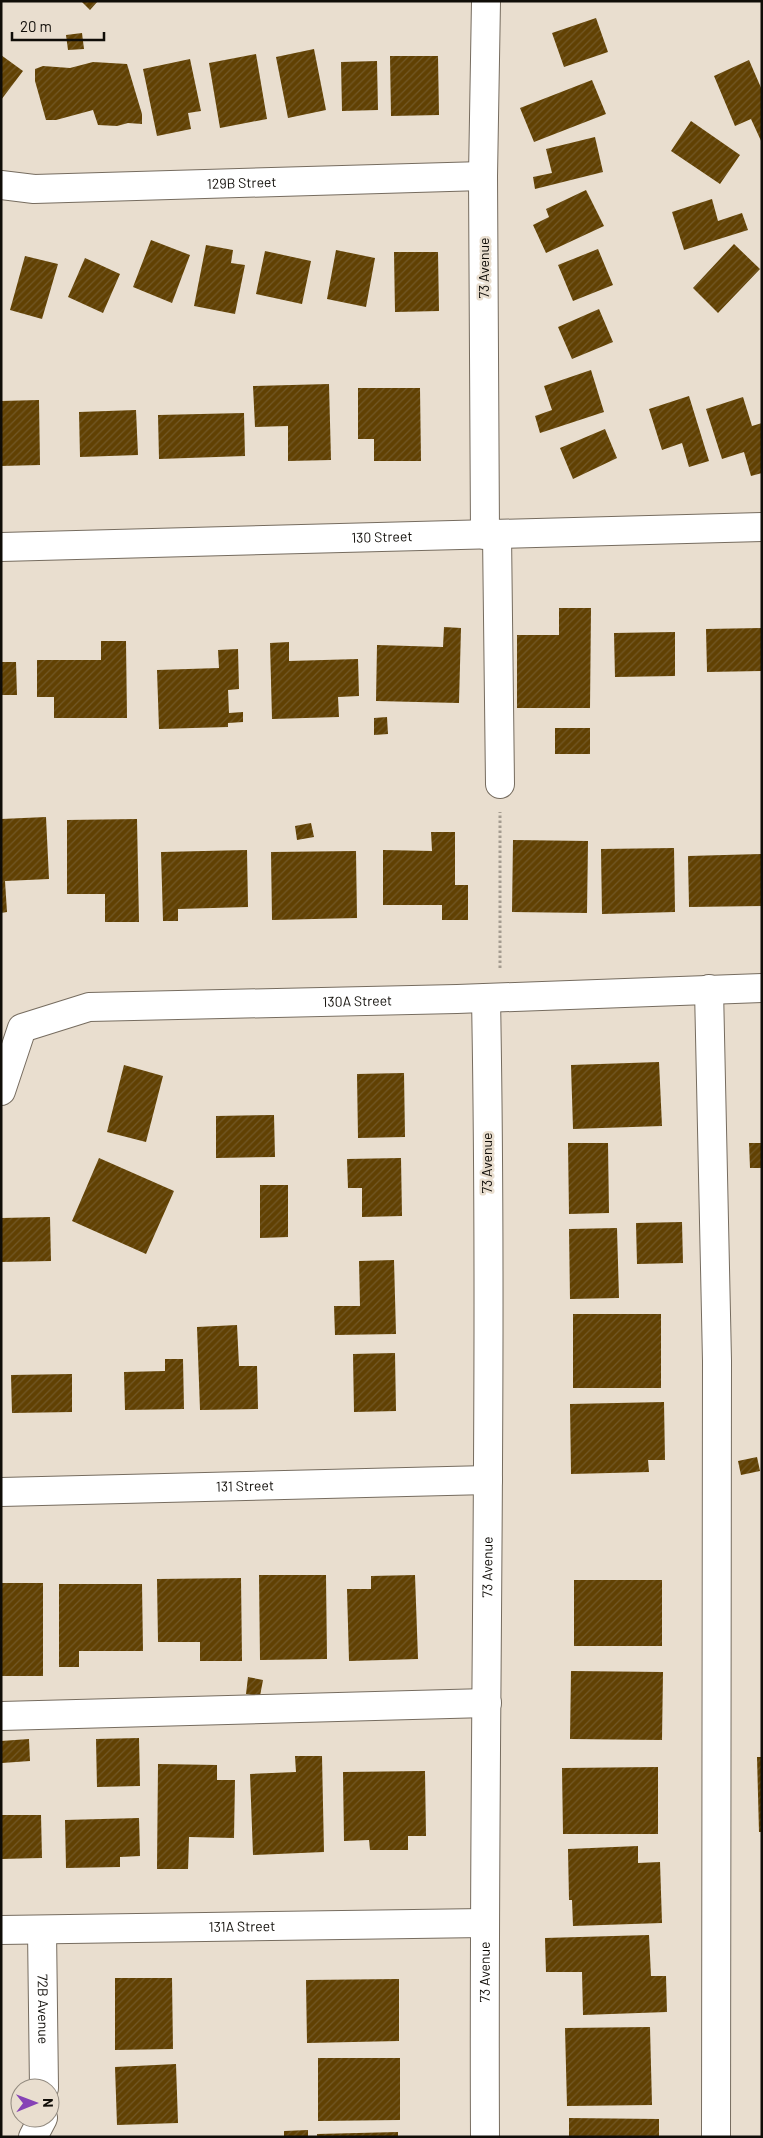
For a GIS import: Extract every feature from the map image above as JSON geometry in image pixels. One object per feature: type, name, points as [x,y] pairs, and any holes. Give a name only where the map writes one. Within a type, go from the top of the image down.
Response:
[{"type":"street","name":"73 Avenue","points":[[486,1],[483,176],[491,535],[500,784]]},
{"type":"street","name":"129B Street","points":[[1,185],[34,189],[483,176]]},
{"type":"street","name":"130 Street","points":[[1,547],[762,527]]},
{"type":"street","name":"130A Street","points":[[1,1091],[22,1028],[88,1007],[486,998],[762,988]]},
{"type":"street","points":[[709,989],[717,1361],[716,2137]]},
{"type":"street","name":"73 Avenue","points":[[484,2137],[488,1480],[486,998]]},
{"type":"street","name":"131 Street","points":[[1,1492],[488,1480]]},
{"type":"street","points":[[1,1716],[487,1703]]},
{"type":"street","name":"131A Street","points":[[1,1930],[484,1922]]},
{"type":"street","name":"72B Avenue","points":[[42,1930],[44,2078]]},
{"type":"path","points":[[500,784],[500,971]]},
{"type":"building","points":[[81,1],[98,1],[90,10]]},
{"type":"building","points":[[596,18],[608,52],[564,67],[552,33]]},
{"type":"building","points":[[82,33],[84,49],[68,50],[66,35]]},
{"type":"building","points":[[314,49],[326,110],[288,118],[276,57]]},
{"type":"building","points":[[256,54],[267,119],[220,128],[209,63]]},
{"type":"building","points":[[1,55],[23,71],[1,100]]},
{"type":"building","points":[[390,56],[438,56],[439,115],[391,116]]},
{"type":"building","points":[[190,59],[201,111],[188,113],[191,129],[157,136],[143,69]]},
{"type":"building","points":[[749,60],[762,90],[762,143],[751,119],[735,126],[714,76]]},
{"type":"building","points":[[377,61],[378,110],[342,111],[341,62]]},
{"type":"building","points":[[93,62],[127,64],[142,114],[142,124],[98,125],[93,110],[56,120],[46,120],[35,81],[35,69],[43,66],[70,68]]},
{"type":"building","points":[[592,80],[606,114],[534,142],[520,108]]},
{"type":"building","points":[[691,121],[740,155],[720,184],[671,151]]},
{"type":"building","points":[[595,137],[603,172],[535,189],[533,177],[552,173],[546,149]]},
{"type":"building","points":[[586,190],[604,226],[546,253],[533,225],[549,217],[546,209]]},
{"type":"building","points":[[712,199],[718,221],[742,213],[748,230],[684,250],[672,212]]},
{"type":"building","points":[[151,240],[190,255],[172,303],[133,287]]},
{"type":"building","points":[[734,244],[760,269],[718,313],[693,288]]},
{"type":"building","points":[[206,245],[233,250],[231,263],[245,265],[235,314],[194,306]]},
{"type":"building","points":[[598,249],[613,285],[573,301],[558,265]]},
{"type":"building","points":[[336,250],[375,258],[366,307],[327,299]]},
{"type":"building","points":[[265,251],[311,261],[302,304],[256,294]]},
{"type":"building","points":[[394,252],[438,252],[439,311],[395,312]]},
{"type":"building","points":[[25,256],[58,264],[42,319],[10,310]]},
{"type":"building","points":[[85,258],[120,274],[103,313],[68,297]]},
{"type":"building","points":[[599,309],[613,342],[572,359],[558,327]]},
{"type":"building","points":[[591,370],[604,412],[540,433],[535,416],[552,410],[544,386]]},
{"type":"building","points":[[329,384],[331,460],[288,461],[288,426],[255,427],[253,386]]},
{"type":"building","points":[[358,388],[420,388],[421,461],[374,461],[374,439],[358,439]]},
{"type":"building","points":[[689,396],[709,461],[689,467],[682,443],[662,450],[649,409]]},
{"type":"building","points":[[743,397],[752,426],[762,423],[762,473],[751,476],[744,452],[722,459],[706,409]]},
{"type":"building","points":[[39,400],[40,465],[1,466],[1,401]]},
{"type":"building","points":[[136,410],[138,455],[80,457],[79,412]]},
{"type":"building","points":[[244,413],[245,456],[159,459],[158,415]]},
{"type":"building","points":[[605,429],[617,458],[573,479],[560,448]]},
{"type":"building","points":[[559,608],[591,608],[590,708],[517,708],[517,635],[559,635]]},
{"type":"building","points":[[444,627],[461,628],[459,703],[376,701],[377,645],[443,647]]},
{"type":"building","points":[[761,628],[761,671],[707,672],[706,629]]},
{"type":"building","points":[[675,632],[675,676],[615,677],[614,633]]},
{"type":"building","points":[[101,641],[126,641],[127,718],[54,718],[54,697],[37,697],[37,660],[101,660]]},
{"type":"building","points":[[289,642],[289,661],[358,659],[359,696],[338,697],[339,717],[272,719],[270,643]]},
{"type":"building","points":[[238,649],[239,689],[228,690],[229,713],[243,712],[243,722],[228,723],[228,727],[159,729],[157,670],[219,668],[218,650]]},
{"type":"building","points":[[1,662],[16,662],[17,695],[1,695]]},
{"type":"building","points":[[387,717],[388,734],[374,735],[374,718]]},
{"type":"building","points":[[555,728],[590,728],[590,754],[555,754]]},
{"type":"building","points":[[46,817],[49,879],[5,881],[7,912],[1,913],[1,819]]},
{"type":"building","points":[[137,819],[139,922],[105,922],[105,894],[67,894],[67,820]]},
{"type":"building","points":[[311,823],[314,837],[297,840],[295,826]]},
{"type":"building","points":[[431,832],[455,832],[455,885],[468,885],[468,920],[442,920],[442,905],[383,905],[383,850],[432,851]]},
{"type":"building","points":[[513,840],[588,841],[587,913],[512,912]]},
{"type":"building","points":[[674,848],[675,912],[602,914],[601,849]]},
{"type":"building","points":[[247,850],[248,907],[178,909],[178,921],[163,921],[161,852]]},
{"type":"building","points":[[356,851],[357,918],[272,920],[271,852]]},
{"type":"building","points":[[761,854],[762,906],[689,907],[688,856]]},
{"type":"building","points":[[659,1062],[662,1126],[573,1129],[571,1065]]},
{"type":"building","points":[[124,1065],[163,1076],[146,1142],[107,1132]]},
{"type":"building","points":[[404,1073],[405,1137],[358,1138],[357,1074]]},
{"type":"building","points":[[274,1115],[275,1157],[216,1158],[216,1116]]},
{"type":"building","points":[[568,1143],[608,1143],[609,1213],[569,1214]]},
{"type":"building","points":[[749,1143],[762,1143],[762,1168],[750,1168]]},
{"type":"building","points":[[99,1158],[174,1191],[146,1254],[72,1221]]},
{"type":"building","points":[[401,1158],[402,1216],[362,1217],[362,1188],[348,1188],[347,1159]]},
{"type":"building","points":[[260,1185],[288,1185],[288,1237],[260,1238]]},
{"type":"building","points":[[50,1217],[51,1261],[1,1262],[1,1218]]},
{"type":"building","points":[[682,1222],[683,1263],[637,1264],[636,1223]]},
{"type":"building","points":[[617,1228],[619,1298],[570,1299],[569,1229]]},
{"type":"building","points":[[394,1260],[396,1334],[335,1335],[334,1306],[360,1306],[359,1261]]},
{"type":"building","points":[[573,1314],[661,1314],[661,1388],[573,1388]]},
{"type":"building","points":[[237,1325],[239,1366],[257,1366],[258,1409],[200,1410],[197,1327]]},
{"type":"building","points":[[395,1353],[396,1411],[354,1412],[353,1354]]},
{"type":"building","points":[[165,1359],[183,1359],[184,1409],[125,1410],[124,1372],[165,1371]]},
{"type":"building","points":[[72,1374],[72,1412],[12,1413],[11,1375]]},
{"type":"building","points":[[664,1402],[665,1460],[648,1460],[649,1472],[571,1474],[570,1404]]},
{"type":"building","points":[[757,1457],[760,1471],[741,1475],[738,1461]]},
{"type":"building","points":[[259,1575],[326,1575],[327,1659],[260,1660]]},
{"type":"building","points":[[415,1575],[418,1659],[349,1661],[347,1589],[371,1589],[371,1576]]},
{"type":"building","points":[[241,1578],[242,1661],[200,1661],[200,1642],[158,1642],[157,1579]]},
{"type":"building","points":[[574,1580],[662,1580],[662,1646],[574,1646]]},
{"type":"building","points":[[1,1583],[43,1583],[43,1676],[1,1676]]},
{"type":"building","points":[[59,1584],[142,1584],[143,1651],[79,1651],[79,1667],[59,1667]]},
{"type":"building","points":[[571,1671],[663,1672],[662,1740],[570,1739]]},
{"type":"building","points":[[248,1677],[263,1680],[260,1696],[246,1694]]},
{"type":"building","points":[[139,1738],[140,1786],[97,1787],[96,1739]]},
{"type":"building","points":[[29,1739],[30,1761],[2,1763],[1,1741]]},
{"type":"building","points":[[295,1756],[322,1756],[324,1852],[253,1855],[250,1774],[296,1772]]},
{"type":"building","points":[[757,1757],[762,1757],[762,1832],[759,1832]]},
{"type":"building","points":[[158,1764],[217,1765],[217,1780],[235,1780],[234,1838],[189,1837],[188,1869],[157,1869]]},
{"type":"building","points":[[658,1767],[658,1834],[563,1834],[562,1768]]},
{"type":"building","points":[[425,1771],[426,1836],[408,1836],[408,1850],[370,1850],[369,1840],[344,1841],[343,1772]]},
{"type":"building","points":[[1,1815],[41,1815],[42,1858],[1,1859]]},
{"type":"building","points":[[139,1818],[140,1856],[120,1857],[120,1867],[66,1868],[65,1820]]},
{"type":"building","points":[[638,1846],[638,1863],[660,1862],[662,1923],[573,1926],[572,1900],[569,1900],[568,1849]]},
{"type":"building","points":[[649,1935],[651,1976],[666,1976],[667,2012],[583,2015],[582,1972],[546,1972],[545,1938]]},
{"type":"building","points":[[115,1978],[172,1978],[173,2049],[115,2050]]},
{"type":"building","points":[[399,1979],[399,2041],[307,2043],[306,1980]]},
{"type":"building","points":[[650,2027],[652,2105],[567,2106],[565,2028]]},
{"type":"building","points":[[318,2058],[400,2058],[400,2120],[318,2121]]},
{"type":"building","points":[[176,2064],[178,2123],[117,2125],[115,2067]]},
{"type":"building","points":[[569,2118],[659,2119],[659,2137],[569,2137]]},
{"type":"building","points":[[308,2130],[308,2137],[284,2137],[284,2131]]},
{"type":"building","points":[[398,2132],[398,2137],[317,2137],[317,2134]]}]
